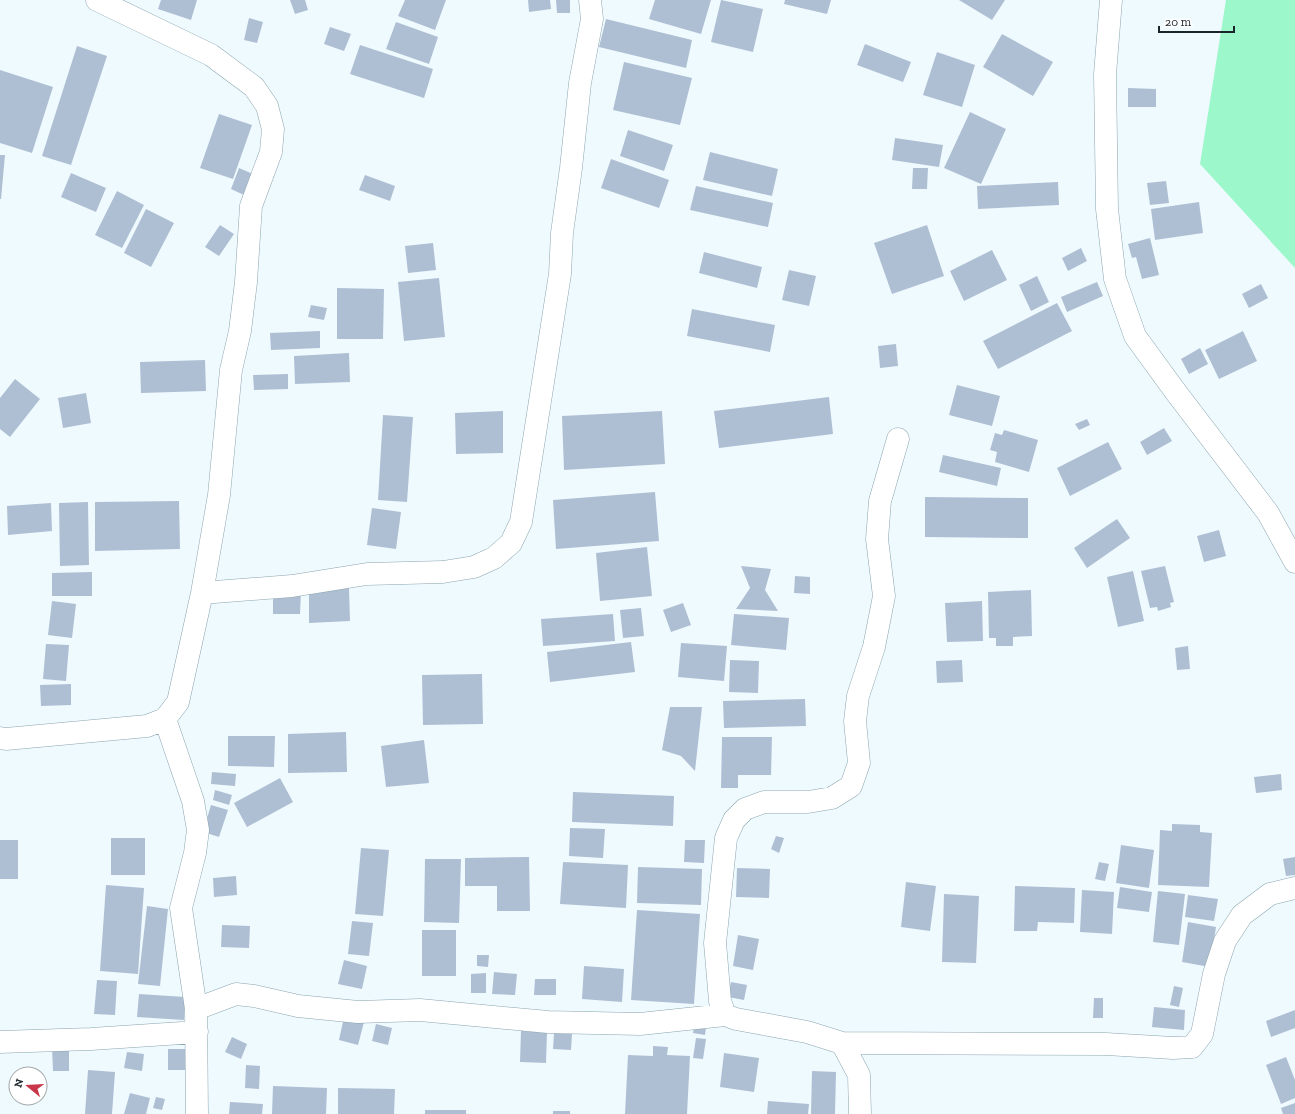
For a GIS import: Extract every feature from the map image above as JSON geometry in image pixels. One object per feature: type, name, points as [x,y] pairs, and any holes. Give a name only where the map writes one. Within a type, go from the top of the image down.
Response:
[{"type":"street","points":[[0,738],[6,739],[130,729],[147,726],[165,719],[178,702],[202,593],[219,495],[231,370],[240,331],[246,282],[251,206],[271,152],[273,129],[267,106],[254,88],[211,55],[97,0]]},
{"type":"street","points":[[202,593],[292,586],[367,574],[443,572],[474,566],[494,558],[511,543],[521,522],[560,274],[562,233],[580,83],[592,20],[590,0]]},
{"type":"street","points":[[1111,0],[1105,74],[1106,209],[1115,279],[1135,336],[1268,513],[1295,562]]},
{"type":"street","points":[[725,1015],[720,1001],[715,943],[726,838],[734,820],[745,809],[764,802],[808,802],[832,798],[851,786],[859,763],[856,721],[858,696],[874,647],[884,596],[877,539],[880,501],[898,439]]},
{"type":"street","points":[[165,719],[193,801],[198,830],[195,853],[181,908],[196,1009],[197,1114]]},
{"type":"street","points":[[196,1009],[236,994],[254,996],[298,1006],[358,1012],[420,1010],[548,1022],[640,1024],[725,1015],[736,1019],[807,1032],[842,1043],[905,1042],[1106,1044],[1173,1048],[1192,1047],[1202,1034],[1214,974],[1224,941],[1242,915],[1270,894],[1295,888]]},
{"type":"street","points":[[0,1042],[91,1039],[197,1032]]},
{"type":"street","points":[[842,1043],[859,1076],[860,1114]]},
{"type":"green space","points":[[1226,0],[1295,0],[1295,268],[1200,164]]},
{"type":"building","points":[[161,0],[197,0],[191,20],[158,9]]},
{"type":"building","points":[[290,0],[305,0],[308,10],[295,14]]},
{"type":"building","points":[[405,0],[446,0],[435,30],[398,16]]},
{"type":"building","points":[[528,0],[550,0],[551,9],[529,12]]},
{"type":"building","points":[[556,0],[570,0],[570,13],[557,13]]},
{"type":"building","points":[[655,0],[711,0],[701,34],[649,19]]},
{"type":"building","points":[[721,0],[763,9],[753,52],[711,42]]},
{"type":"building","points":[[785,0],[831,0],[827,14],[784,4]]},
{"type":"building","points":[[959,0],[1005,0],[992,20]]},
{"type":"building","points":[[249,18],[263,22],[257,43],[244,40]]},
{"type":"building","points":[[606,19],[692,40],[686,68],[599,47]]},
{"type":"building","points":[[396,22],[438,37],[429,64],[386,49]]},
{"type":"building","points":[[330,27],[351,34],[344,51],[324,44]]},
{"type":"building","points":[[1002,34],[1053,62],[1033,96],[983,67]]},
{"type":"building","points":[[865,44],[911,62],[903,82],[857,65]]},
{"type":"building","points":[[360,45],[433,69],[424,98],[350,74]]},
{"type":"building","points":[[77,46],[107,56],[71,165],[42,156]]},
{"type":"building","points":[[937,52],[975,65],[962,107],[923,95]]},
{"type":"building","points":[[624,62],[692,78],[680,125],[613,110]]},
{"type":"building","points":[[0,70],[53,87],[32,153],[0,143]]},
{"type":"building","points":[[1128,88],[1156,89],[1156,107],[1128,107]]},
{"type":"building","points":[[970,112],[1006,129],[981,184],[944,168]]},
{"type":"building","points":[[219,114],[252,125],[233,179],[200,168]]},
{"type":"building","points":[[628,130],[673,145],[664,171],[620,156]]},
{"type":"building","points":[[895,138],[943,145],[939,167],[892,160]]},
{"type":"building","points":[[710,152],[778,169],[772,196],[703,180]]},
{"type":"building","points":[[0,155],[5,155],[1,199],[0,199]]},
{"type":"building","points":[[611,159],[669,180],[659,208],[601,188]]},
{"type":"building","points":[[239,168],[253,174],[244,195],[231,189]]},
{"type":"building","points":[[913,168],[928,168],[927,189],[912,189]]},
{"type":"building","points":[[71,173],[106,188],[96,212],[61,197]]},
{"type":"building","points":[[365,175],[395,186],[390,201],[359,190]]},
{"type":"building","points":[[1166,181],[1169,203],[1150,205],[1147,183]]},
{"type":"building","points":[[1058,182],[1059,205],[978,209],[977,186]]},
{"type":"building","points":[[696,186],[773,203],[768,227],[690,210]]},
{"type":"building","points":[[117,191],[144,205],[122,248],[95,235]]},
{"type":"building","points":[[1199,202],[1203,233],[1155,240],[1151,209]]},
{"type":"building","points":[[146,209],[174,223],[151,267],[124,253]]},
{"type":"building","points":[[220,225],[234,234],[219,256],[205,247]]},
{"type":"building","points":[[927,225],[944,276],[892,294],[874,243]]},
{"type":"building","points":[[1150,238],[1159,275],[1142,279],[1136,257],[1132,258],[1128,244]]},
{"type":"building","points":[[433,243],[436,270],[408,273],[405,246]]},
{"type":"building","points":[[1081,248],[1087,261],[1068,271],[1062,258]]},
{"type":"building","points":[[992,250],[1007,280],[964,301],[950,271]]},
{"type":"building","points":[[704,252],[762,267],[757,288],[699,273]]},
{"type":"building","points":[[789,270],[816,276],[809,306],[782,300]]},
{"type":"building","points":[[1037,276],[1049,302],[1031,311],[1019,285]]},
{"type":"building","points":[[439,278],[445,337],[404,341],[398,282]]},
{"type":"building","points":[[1097,282],[1103,296],[1067,312],[1061,297]]},
{"type":"building","points":[[1261,284],[1268,298],[1249,308],[1242,294]]},
{"type":"building","points":[[337,288],[384,289],[383,339],[337,339]]},
{"type":"building","points":[[1057,303],[1072,331],[998,369],[983,341]]},
{"type":"building","points":[[311,305],[327,308],[324,320],[308,317]]},
{"type":"building","points":[[692,309],[775,325],[770,352],[687,336]]},
{"type":"building","points":[[320,331],[320,348],[271,350],[270,333]]},
{"type":"building","points":[[1243,331],[1257,361],[1219,379],[1205,350]]},
{"type":"building","points":[[896,344],[898,366],[880,368],[878,346]]},
{"type":"building","points":[[1200,348],[1208,364],[1189,374],[1181,359]]},
{"type":"building","points":[[349,353],[350,382],[295,384],[294,356]]},
{"type":"building","points":[[205,360],[206,391],[141,393],[140,362]]},
{"type":"building","points":[[288,374],[288,389],[254,390],[253,375]]},
{"type":"building","points":[[15,379],[40,399],[10,437],[0,429],[0,398]]},
{"type":"building","points":[[957,385],[1000,396],[992,426],[949,415]]},
{"type":"building","points":[[86,393],[91,423],[63,428],[58,398]]},
{"type":"building","points":[[829,397],[833,434],[719,448],[714,411]]},
{"type":"building","points":[[503,411],[503,453],[456,454],[455,413]]},
{"type":"building","points":[[662,411],[665,464],[564,470],[562,416]]},
{"type":"building","points":[[383,415],[413,417],[407,502],[378,500]]},
{"type":"building","points":[[1087,419],[1090,425],[1079,430],[1075,424]]},
{"type":"building","points":[[1164,428],[1172,441],[1147,455],[1140,442]]},
{"type":"building","points":[[1004,430],[1038,440],[1029,472],[995,462],[997,452],[990,450],[995,433],[1002,435]]},
{"type":"building","points":[[1108,442],[1122,469],[1070,496],[1057,468]]},
{"type":"building","points":[[943,455],[1001,468],[997,486],[939,472]]},
{"type":"building","points":[[655,492],[659,541],[556,549],[553,500]]},
{"type":"building","points":[[925,497],[1028,498],[1028,538],[925,537]]},
{"type":"building","points":[[179,501],[180,549],[95,551],[95,502]]},
{"type":"building","points":[[88,502],[89,565],[60,566],[59,503]]},
{"type":"building","points":[[51,503],[52,531],[8,535],[7,506]]},
{"type":"building","points":[[372,508],[401,512],[396,549],[367,545]]},
{"type":"building","points":[[1117,519],[1130,538],[1087,568],[1074,548]]},
{"type":"building","points":[[1219,530],[1226,556],[1204,562],[1197,536]]},
{"type":"building","points":[[647,547],[652,596],[600,601],[596,553]]},
{"type":"building","points":[[741,566],[771,569],[765,590],[778,611],[736,609],[750,588]]},
{"type":"building","points":[[1165,566],[1174,602],[1170,603],[1171,607],[1158,611],[1157,607],[1150,608],[1141,571]]},
{"type":"building","points":[[1133,571],[1144,621],[1118,627],[1107,577]]},
{"type":"building","points":[[92,572],[92,596],[52,596],[52,573]]},
{"type":"building","points":[[795,576],[810,577],[810,594],[794,593]]},
{"type":"building","points":[[349,588],[350,621],[309,623],[309,590]]},
{"type":"building","points":[[1031,590],[1032,636],[1013,637],[1013,646],[996,646],[996,638],[989,638],[988,592]]},
{"type":"building","points":[[273,591],[301,591],[300,614],[273,614]]},
{"type":"building","points":[[52,601],[76,604],[72,638],[48,635]]},
{"type":"building","points":[[982,601],[983,641],[947,642],[945,603]]},
{"type":"building","points":[[683,603],[691,625],[671,632],[663,610]]},
{"type":"building","points":[[641,608],[644,636],[623,638],[620,610]]},
{"type":"building","points":[[613,614],[615,641],[543,646],[541,619]]},
{"type":"building","points":[[734,614],[789,618],[786,650],[731,645]]},
{"type":"building","points":[[631,642],[635,672],[550,682],[547,652]]},
{"type":"building","points":[[681,643],[727,646],[724,681],[678,677]]},
{"type":"building","points":[[46,644],[69,645],[66,681],[43,679]]},
{"type":"building","points":[[1188,646],[1190,669],[1177,670],[1175,648]]},
{"type":"building","points":[[730,660],[759,661],[758,693],[729,692]]},
{"type":"building","points":[[962,660],[963,682],[937,683],[936,661]]},
{"type":"building","points":[[482,674],[483,724],[423,725],[422,675]]},
{"type":"building","points":[[71,684],[71,705],[41,706],[40,685]]},
{"type":"building","points":[[805,699],[806,726],[724,728],[723,701]]},
{"type":"building","points":[[670,707],[702,707],[695,771],[681,756],[662,750]]},
{"type":"building","points":[[346,732],[347,772],[288,773],[288,734]]},
{"type":"building","points":[[228,736],[275,736],[274,767],[228,766]]},
{"type":"building","points":[[722,737],[772,737],[771,775],[738,775],[738,788],[721,788]]},
{"type":"building","points":[[424,740],[429,783],[386,787],[381,746]]},
{"type":"building","points":[[212,772],[236,774],[235,786],[211,784]]},
{"type":"building","points":[[1281,774],[1282,790],[1256,793],[1254,777]]},
{"type":"building","points":[[280,778],[293,802],[247,827],[234,803]]},
{"type":"building","points":[[215,790],[232,795],[229,805],[213,800]]},
{"type":"building","points":[[573,792],[674,796],[673,826],[572,822]]},
{"type":"building","points":[[211,805],[228,810],[219,837],[203,832]]},
{"type":"building","points":[[1172,824],[1200,825],[1200,832],[1212,833],[1209,887],[1158,885],[1160,830],[1172,831]]},
{"type":"building","points":[[570,828],[605,829],[603,858],[569,856]]},
{"type":"building","points":[[776,836],[784,838],[779,853],[771,849]]},
{"type":"building","points":[[111,838],[145,838],[145,875],[111,875]]},
{"type":"building","points":[[0,840],[18,840],[18,879],[0,879]]},
{"type":"building","points":[[685,840],[705,840],[704,863],[684,862]]},
{"type":"building","points":[[1121,845],[1154,850],[1149,888],[1116,883]]},
{"type":"building","points":[[361,848],[389,850],[383,916],[355,914]]},
{"type":"building","points":[[529,857],[530,911],[497,911],[497,886],[465,886],[465,858]]},
{"type":"building","points":[[1295,857],[1295,875],[1286,876],[1283,859]]},
{"type":"building","points":[[425,859],[461,859],[459,923],[424,922]]},
{"type":"building","points":[[563,862],[628,865],[626,908],[560,904]]},
{"type":"building","points":[[1099,862],[1109,864],[1105,881],[1095,879]]},
{"type":"building","points":[[638,867],[702,869],[701,905],[637,903]]},
{"type":"building","points":[[737,868],[770,869],[769,898],[736,897]]},
{"type":"building","points":[[236,876],[237,895],[214,897],[213,878]]},
{"type":"building","points":[[906,882],[936,886],[930,931],[901,927]]},
{"type":"building","points":[[106,885],[144,888],[138,974],[100,971]]},
{"type":"building","points":[[1015,886],[1075,888],[1074,923],[1038,922],[1037,931],[1014,931]]},
{"type":"building","points":[[1120,887],[1152,892],[1149,912],[1117,908]]},
{"type":"building","points":[[1082,890],[1114,892],[1112,934],[1080,932]]},
{"type":"building","points":[[1158,891],[1185,894],[1179,945],[1153,942]]},
{"type":"building","points":[[944,894],[979,896],[976,963],[942,962]]},
{"type":"building","points":[[1188,895],[1218,899],[1214,921],[1185,917]]},
{"type":"building","points":[[147,906],[168,909],[160,986],[138,984]]},
{"type":"building","points":[[637,910],[700,914],[694,1004],[631,1000]]},
{"type":"building","points":[[352,921],[373,923],[369,956],[348,954]]},
{"type":"building","points":[[1188,922],[1216,927],[1210,967],[1182,962]]},
{"type":"building","points":[[222,925],[250,926],[249,948],[221,947]]},
{"type":"building","points":[[422,930],[456,930],[456,976],[422,976]]},
{"type":"building","points":[[738,935],[759,939],[753,970],[733,966]]},
{"type":"building","points":[[477,955],[489,955],[488,967],[477,966]]},
{"type":"building","points":[[344,960],[367,966],[362,989],[338,984]]},
{"type":"building","points":[[584,966],[624,969],[622,1002],[582,999]]},
{"type":"building","points":[[494,972],[517,974],[515,995],[492,994]]},
{"type":"building","points":[[486,973],[486,993],[471,993],[471,974]]},
{"type":"building","points":[[535,979],[556,979],[556,995],[534,995]]},
{"type":"building","points":[[97,980],[117,981],[115,1015],[94,1014]]},
{"type":"building","points":[[731,982],[747,985],[744,1000],[728,997]]},
{"type":"building","points":[[1174,986],[1183,988],[1179,1007],[1170,1005]]},
{"type":"building","points":[[139,994],[185,997],[184,1020],[137,1017]]},
{"type":"building","points":[[1094,998],[1103,998],[1103,1018],[1093,1018]]},
{"type":"building","points":[[1154,1007],[1185,1010],[1184,1030],[1152,1027]]},
{"type":"building","points":[[1295,1010],[1295,1028],[1271,1037],[1266,1021]]},
{"type":"building","points":[[344,1017],[364,1022],[358,1045],[339,1040]]},
{"type":"building","points":[[376,1024],[392,1028],[388,1045],[372,1041]]},
{"type":"building","points":[[694,1025],[706,1027],[705,1035],[693,1033]]},
{"type":"building","points":[[521,1031],[547,1032],[546,1063],[520,1062]]},
{"type":"building","points":[[554,1033],[572,1034],[571,1050],[553,1049]]},
{"type":"building","points":[[232,1037],[247,1044],[241,1059],[225,1052]]},
{"type":"building","points":[[696,1038],[706,1039],[703,1059],[693,1058]]},
{"type":"building","points":[[653,1046],[668,1047],[667,1055],[690,1056],[687,1114],[625,1114],[628,1055],[653,1056]]},
{"type":"building","points":[[52,1048],[69,1048],[69,1071],[53,1071]]},
{"type":"building","points":[[168,1049],[189,1049],[189,1070],[168,1070]]},
{"type":"building","points":[[127,1052],[144,1054],[142,1071],[124,1068]]},
{"type":"building","points":[[724,1053],[759,1058],[754,1092],[720,1087]]},
{"type":"building","points":[[1286,1057],[1295,1080],[1295,1098],[1281,1104],[1266,1065]]},
{"type":"building","points":[[246,1065],[260,1066],[259,1089],[245,1088]]},
{"type":"building","points":[[88,1070],[115,1072],[112,1114],[85,1114]]},
{"type":"building","points":[[812,1071],[836,1072],[835,1114],[811,1114]]},
{"type":"building","points":[[273,1086],[327,1088],[326,1114],[272,1114]]},
{"type":"building","points":[[338,1088],[395,1089],[394,1114],[338,1114]]},
{"type":"building","points":[[130,1093],[150,1098],[146,1114],[124,1114]]},
{"type":"building","points":[[156,1097],[165,1099],[162,1110],[153,1108]]},
{"type":"building","points":[[768,1101],[809,1104],[808,1114],[767,1114]]},
{"type":"building","points":[[230,1102],[263,1104],[262,1114],[229,1114]]},
{"type":"building","points":[[1295,1103],[1295,1114],[1283,1114],[1281,1108]]},
{"type":"building","points":[[425,1110],[466,1110],[466,1114],[425,1114]]},
{"type":"building","points":[[553,1111],[570,1111],[570,1114],[553,1114]]}]
